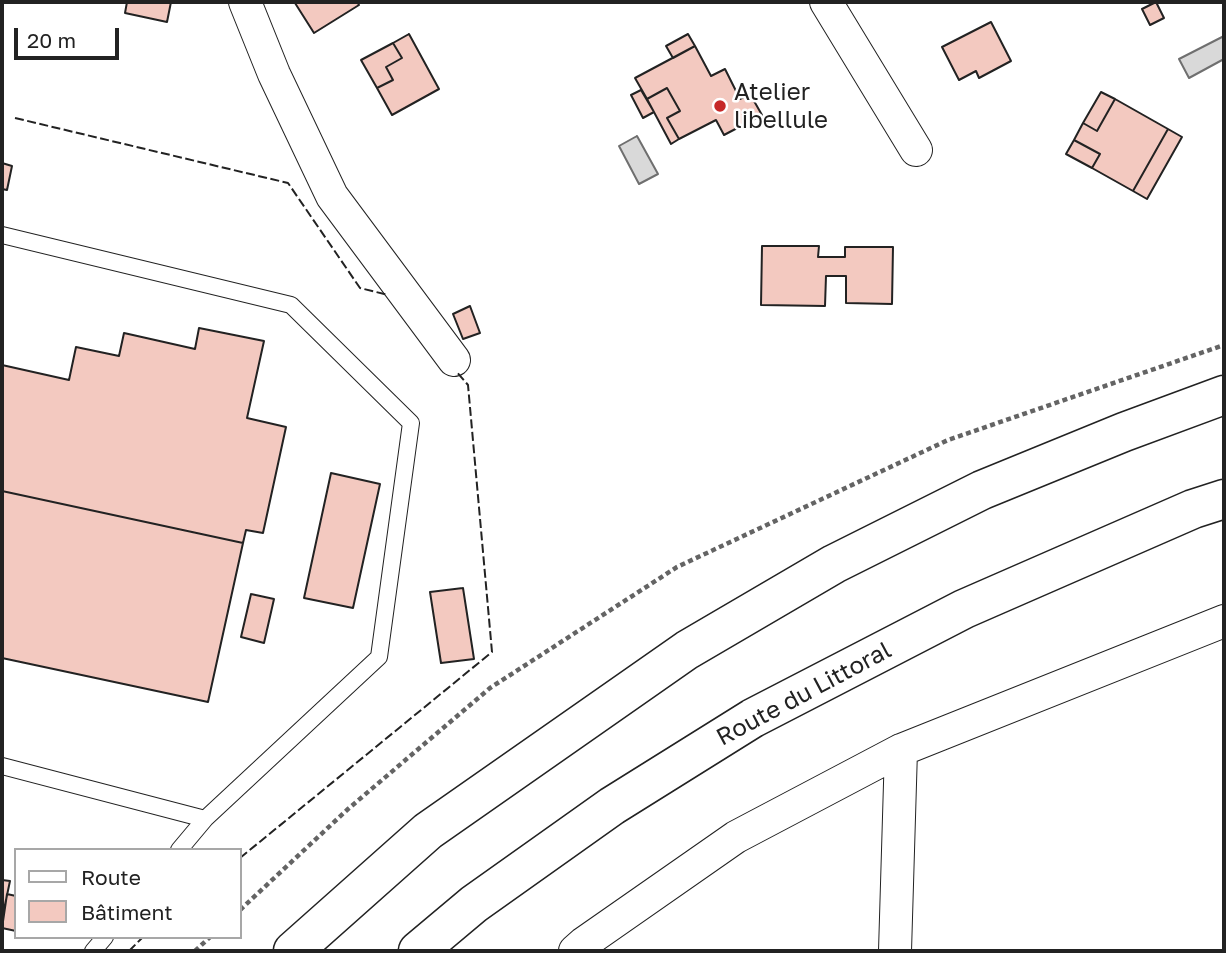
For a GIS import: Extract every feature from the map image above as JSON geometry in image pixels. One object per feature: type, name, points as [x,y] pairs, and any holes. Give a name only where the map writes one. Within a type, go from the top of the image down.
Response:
[{"type":"highway","points":[[293,951],[428,831],[687,650],[834,564],[982,490],[1124,432],[1224,395]]},
{"type":"highway","name":"Route du Littoral","points":[[418,951],[474,904],[612,806],[752,718],[964,609],[1193,509],[1224,499]]},
{"type":"street","points":[[245,2],[274,74],[332,196],[454,360]]},
{"type":"street","points":[[826,2],[916,150]]},
{"type":"street","points":[[575,951],[736,838],[901,750],[1224,621]]},
{"type":"street","points":[[895,951],[901,750]]},
{"type":"lane","points":[[2,235],[291,305],[411,423],[379,657],[205,819],[181,848]]},
{"type":"lane","points":[[2,766],[205,819]]},
{"type":"path","points":[[242,908],[348,809],[490,688],[677,567],[948,440],[1224,345]]},
{"type":"path","points":[[195,951],[208,939]]},
{"type":"shaded area","points":[[1224,36],[1224,59],[1189,78],[1179,59]]},
{"type":"shaded area","points":[[637,136],[658,174],[639,184],[619,146]]},
{"type":"building","points":[[127,2],[171,2],[167,22],[125,13]]},
{"type":"building","points":[[357,2],[359,5],[314,33],[295,3]]},
{"type":"building","points":[[1156,2],[1164,18],[1150,25],[1142,9]]},
{"type":"building","points":[[991,22],[1011,61],[979,78],[976,71],[959,80],[942,47]]},
{"type":"building","points":[[409,34],[439,89],[392,115],[377,88],[393,80],[386,67],[402,58],[393,43]]},
{"type":"building","points":[[688,34],[695,46],[673,58],[666,46]]},
{"type":"building","points":[[393,43],[402,58],[386,67],[393,80],[377,88],[361,60]]},
{"type":"building","points":[[695,46],[711,76],[725,69],[740,99],[750,94],[762,115],[724,135],[716,120],[679,139],[667,118],[680,111],[667,88],[647,99],[635,78]]},
{"type":"building","points":[[667,88],[680,111],[667,118],[679,139],[671,144],[647,99]]},
{"type":"building","points":[[641,90],[654,112],[643,118],[631,95]]},
{"type":"building","points":[[1101,92],[1115,99],[1097,131],[1083,123]]},
{"type":"building","points":[[1115,99],[1168,129],[1133,191],[1092,168],[1100,154],[1074,140],[1083,123],[1097,131]]},
{"type":"building","points":[[1168,129],[1182,137],[1147,199],[1133,191]]},
{"type":"building","points":[[1074,140],[1100,154],[1092,168],[1066,154]]},
{"type":"building","points":[[2,163],[12,166],[7,190],[2,189]]},
{"type":"building","points":[[762,246],[819,246],[818,257],[845,257],[845,247],[893,247],[892,304],[846,303],[846,276],[826,276],[825,306],[761,305]]},
{"type":"building","points":[[470,306],[480,333],[463,339],[453,314]]},
{"type":"building","points":[[199,328],[264,341],[247,418],[286,427],[263,533],[246,530],[243,543],[2,491],[2,365],[69,380],[76,347],[119,356],[124,333],[195,349]]},
{"type":"building","points":[[331,473],[380,484],[353,608],[304,598]]},
{"type":"building","points":[[2,491],[243,543],[208,702],[2,658]]},
{"type":"building","points":[[463,588],[474,659],[441,663],[430,592]]},
{"type":"building","points":[[251,594],[274,599],[264,643],[241,637]]},
{"type":"building","points":[[2,880],[10,881],[2,919]]},
{"type":"building","points":[[7,894],[14,896],[14,931],[2,928]]},
{"type":"fence","points":[[15,118],[288,183],[360,288],[388,295]]},
{"type":"fence","points":[[242,856],[492,652],[468,385],[456,371]]},
{"type":"fence","points":[[129,951],[141,939]]},
{"type":"place","name":"Atelier libellule","points":[[720,106]]}]
